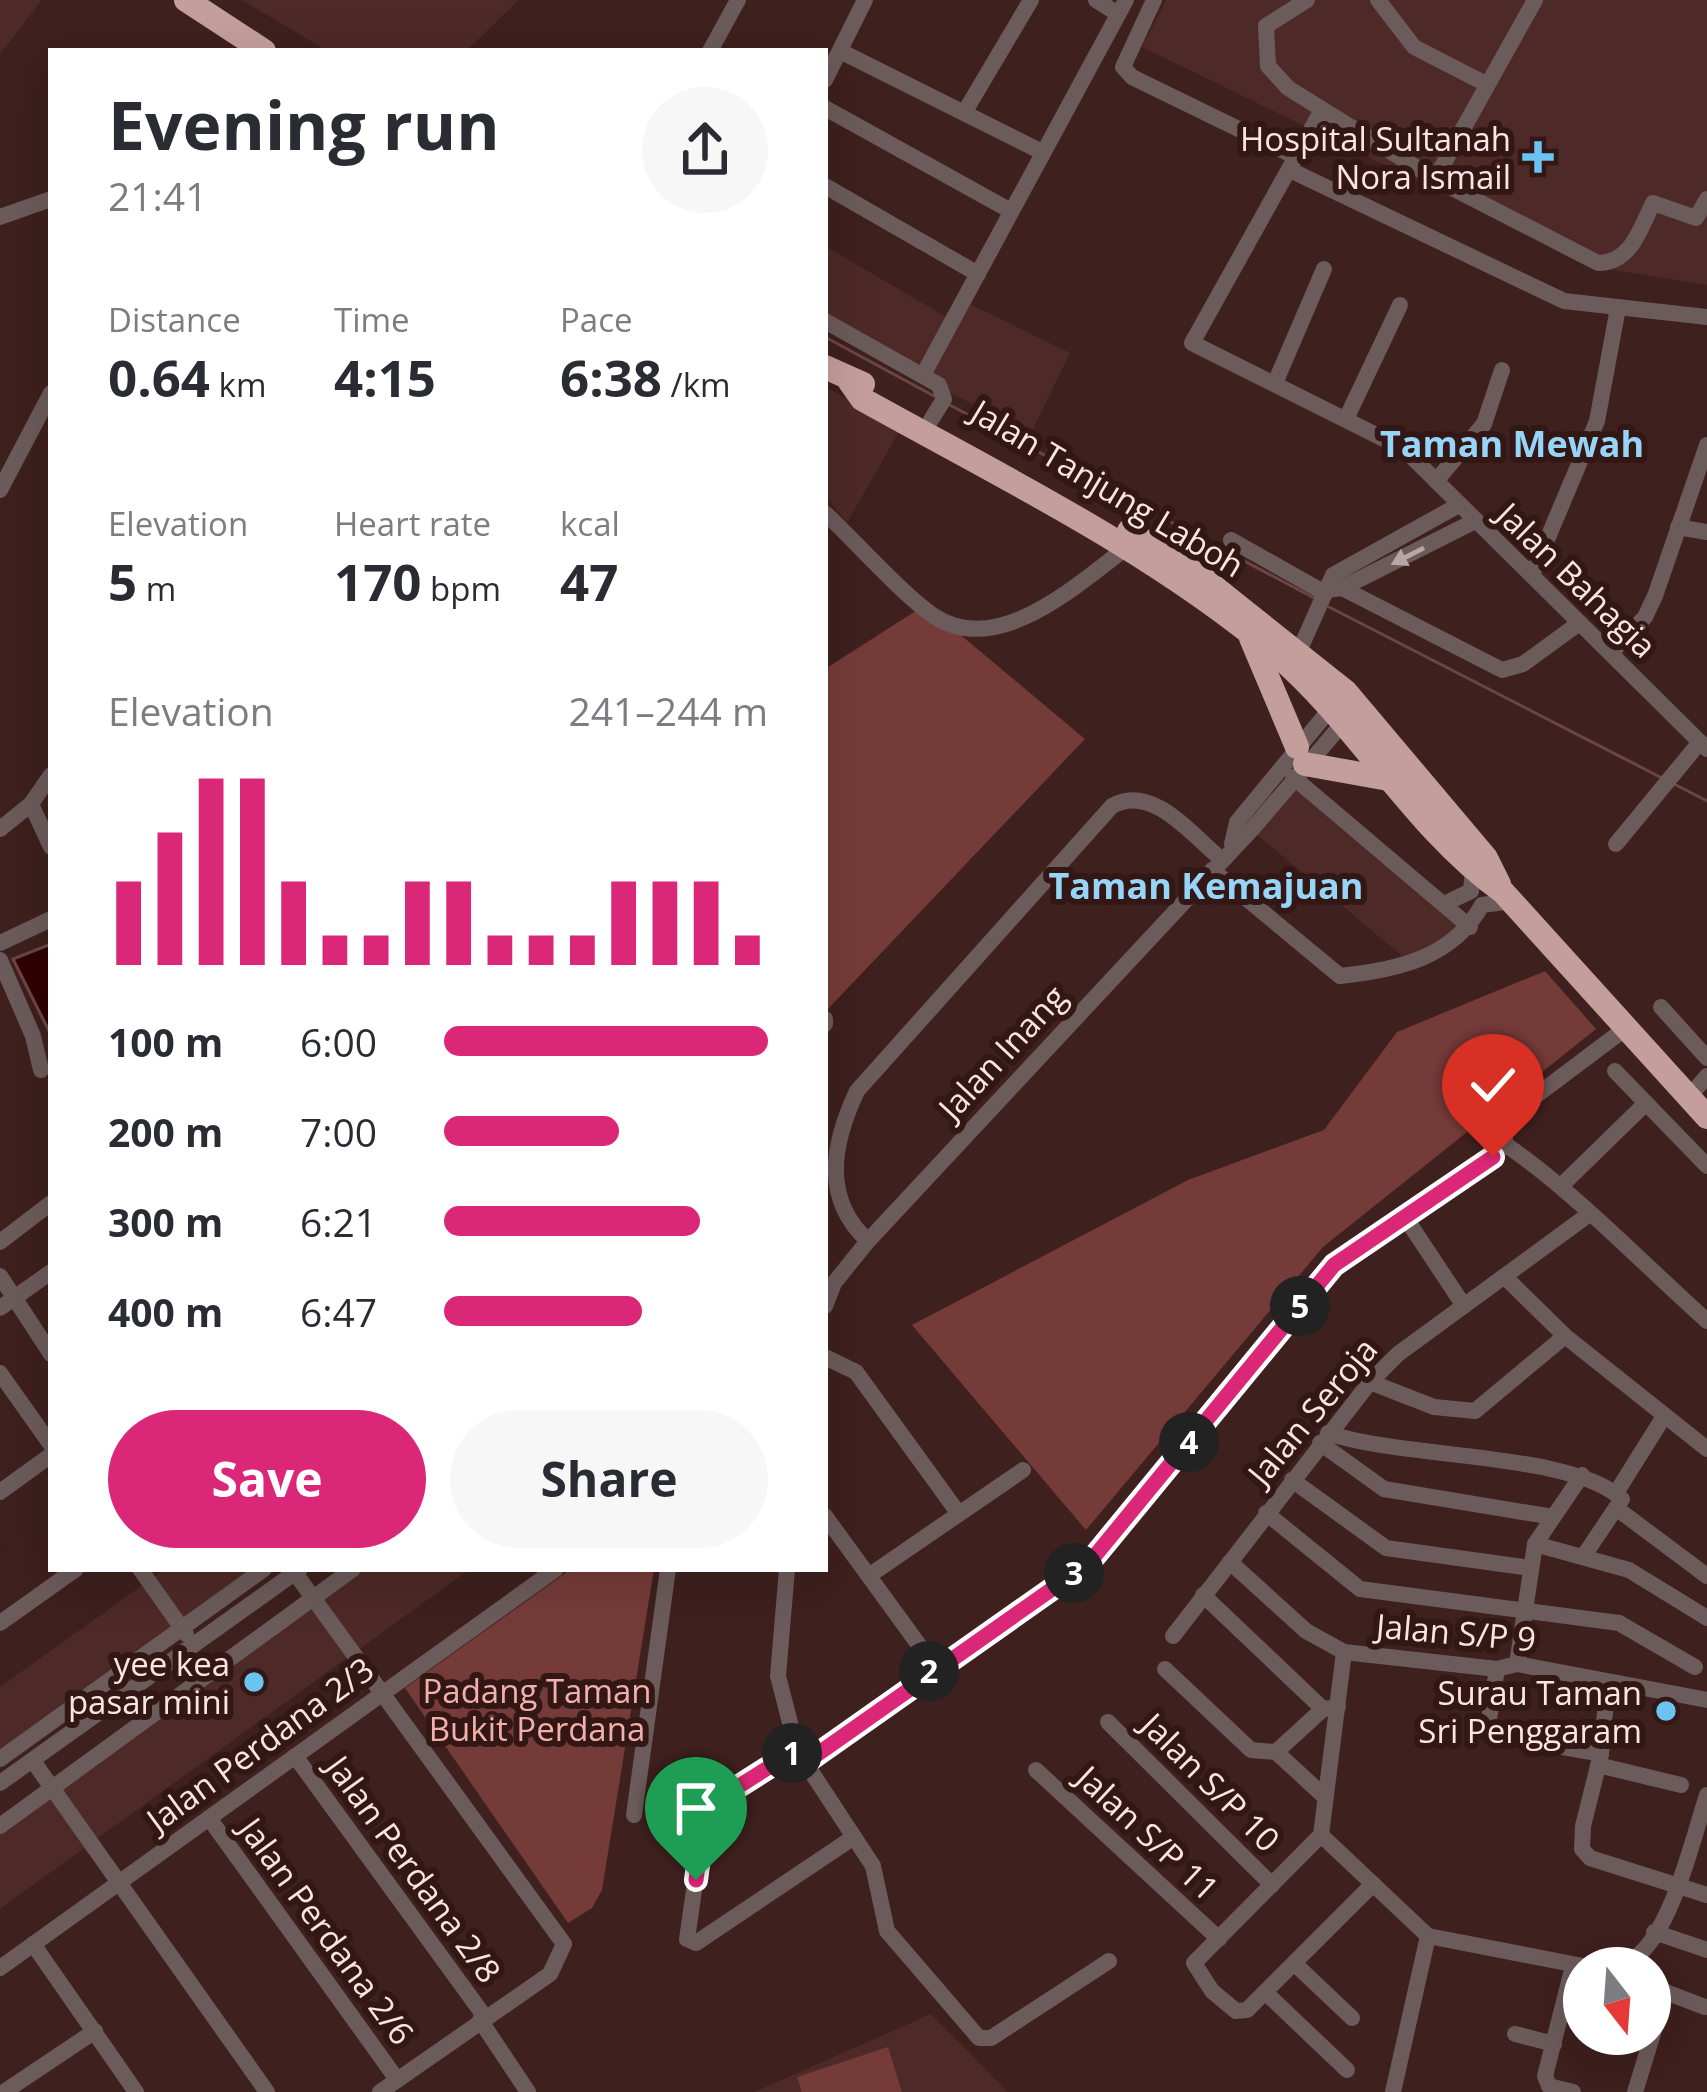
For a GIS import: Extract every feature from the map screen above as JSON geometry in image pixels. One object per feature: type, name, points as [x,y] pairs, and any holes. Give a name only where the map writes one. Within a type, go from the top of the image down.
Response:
[{"type":"highway","points":[[186,0],[250,48]]},
{"type":"highway","name":"Jalan Tanjung Laboh","points":[[828,369],[850,382],[862,399],[1126,548],[1296,660]]},
{"type":"highway","name":"Jalan Tanjung Laboh","points":[[850,382],[938,409],[1133,533],[1296,660],[1346,706],[1486,858],[1508,896]]},
{"type":"highway","points":[[1248,632],[1298,762],[1394,780]]},
{"type":"highway","name":"Jalan Tanjung Laboh","points":[[1346,706],[1394,780],[1473,870],[1508,896],[1707,1117]]},
{"type":"street","points":[[712,48],[738,0]]},
{"type":"street","points":[[828,74],[865,0]]},
{"type":"street","points":[[964,113],[1031,0]]},
{"type":"street","points":[[923,375],[1122,7],[1096,0]]},
{"type":"street","points":[[1154,0],[1125,54],[1123,67],[1132,77],[1524,285],[1564,301],[1707,317]]},
{"type":"street","points":[[1306,0],[1266,26],[1263,45],[1268,66],[1288,88],[1435,178],[1598,263],[1616,260],[1629,250],[1653,203],[1696,218],[1707,199]]},
{"type":"street","points":[[1378,0],[1414,47],[1486,84]]},
{"type":"street","points":[[1435,178],[1535,0]]},
{"type":"street","points":[[839,51],[1042,152]]},
{"type":"street","points":[[1293,164],[1322,110]]},
{"type":"street","points":[[828,111],[1011,212]]},
{"type":"street","name":"Jalan Bahagia","points":[[1293,164],[1192,343],[1404,449],[1704,746]]},
{"type":"street","points":[[828,188],[978,274]]},
{"type":"street","points":[[0,217],[48,200]]},
{"type":"street","points":[[1275,383],[1324,269]]},
{"type":"street","points":[[1347,417],[1400,305]]},
{"type":"street","points":[[1533,573],[1597,421],[1618,308]]},
{"type":"street","points":[[828,323],[938,385],[938,409]]},
{"type":"street","points":[[1436,481],[1484,424],[1502,370]]},
{"type":"street","points":[[0,490],[48,399]]},
{"type":"street","points":[[1611,652],[1645,617],[1707,445]]},
{"type":"street","points":[[1296,660],[1327,593],[1457,506]]},
{"type":"street","points":[[828,515],[934,616],[967,626],[999,626],[1032,615],[1126,548]]},
{"type":"street","points":[[1327,593],[1473,522]]},
{"type":"street","points":[[1678,527],[1707,532]]},
{"type":"street","points":[[1232,540],[1327,593],[1502,670],[1523,664],[1579,624]]},
{"type":"street","name":"Jalan Inang","points":[[1222,858],[1237,822],[1346,706]]},
{"type":"street","points":[[1616,844],[1704,746]]},
{"type":"street","points":[[1298,762],[1470,927]]},
{"type":"street","name":"Jalan Inang","points":[[828,1298],[834,1283],[868,1241],[1253,828],[1298,762]]},
{"type":"street","points":[[0,830],[31,803],[48,779]]},
{"type":"street","points":[[868,1241],[848,1223],[837,1196],[844,1119],[856,1091],[1112,806],[1124,800],[1149,801],[1222,858],[1340,976],[1437,952],[1470,927],[1482,904],[1508,896]]},
{"type":"street","points":[[31,803],[48,840]]},
{"type":"street","points":[[1444,904],[1472,891],[1473,870]]},
{"type":"street","points":[[0,943],[48,920]]},
{"type":"street","points":[[0,960],[33,1036],[41,1070]]},
{"type":"street","points":[[1661,1007],[1707,1058]]},
{"type":"street","points":[[1505,1144],[1504,1127],[1513,1113],[1626,1028]]},
{"type":"street","points":[[1615,1071],[1707,1166]]},
{"type":"street","points":[[1689,1097],[1707,1076]]},
{"type":"street","points":[[1563,1184],[1646,1103]]},
{"type":"street","points":[[1505,1144],[1563,1184],[1588,1216],[1707,1321]]},
{"type":"street","points":[[854,1837],[696,1943],[687,1939],[703,1812],[801,1756],[1089,1563],[1334,1265],[1505,1144]]},
{"type":"street","points":[[0,1242],[48,1205]]},
{"type":"street","name":"Jalan Seroja","points":[[1173,1636],[1370,1382],[1588,1216]]},
{"type":"street","points":[[1405,1217],[1464,1306]]},
{"type":"street","points":[[7,1304],[48,1273]]},
{"type":"street","points":[[0,1276],[7,1304],[48,1350]]},
{"type":"street","points":[[1506,1278],[1565,1336],[1707,1449]]},
{"type":"street","points":[[1370,1382],[1434,1407],[1475,1411],[1565,1336]]},
{"type":"street","points":[[828,1359],[856,1372],[959,1514]]},
{"type":"street","points":[[0,1373],[48,1440]]},
{"type":"street","points":[[1583,1557],[1663,1418]]},
{"type":"street","points":[[1324,1438],[1582,1475],[1707,1576]]},
{"type":"street","points":[[1324,1438],[1384,1489],[1553,1517]]},
{"type":"street","points":[[0,1492],[48,1457]]},
{"type":"street","points":[[870,1575],[1023,1470]]},
{"type":"street","points":[[1517,1664],[1535,1544],[1582,1475]]},
{"type":"street","points":[[1292,1480],[1386,1547],[1530,1568]]},
{"type":"street","points":[[1266,1513],[1360,1589],[1619,1623],[1696,1667]]},
{"type":"street","points":[[828,1520],[935,1666]]},
{"type":"street","points":[[1535,1544],[1629,1570],[1707,1618]]},
{"type":"street","name":"Jalan S/P 9","points":[[1230,1562],[1306,1631],[1344,1652],[1496,1670],[1517,1664],[1707,1700]]},
{"type":"street","points":[[0,1623],[72,1572]]},
{"type":"street","points":[[142,1572],[194,1645]]},
{"type":"street","points":[[0,1760],[260,1572]]},
{"type":"street","points":[[0,1783],[297,1572]]},
{"type":"street","points":[[299,1572],[564,1944],[550,1974],[392,2086]]},
{"type":"street","points":[[0,1826],[348,1572]]},
{"type":"street","name":"Jalan Perdana 2/3","points":[[0,1968],[552,1572]]},
{"type":"street","points":[[634,1815],[668,1572]]},
{"type":"street","points":[[788,1572],[778,1676],[801,1756],[880,1883],[886,1931],[980,2038],[991,2038],[1108,1961]]},
{"type":"street","points":[[1203,1595],[1330,1708]]},
{"type":"street","points":[[1344,1652],[1330,1708],[1321,1835],[1194,1963],[1235,2011],[1247,2010],[1373,1884]]},
{"type":"street","points":[[1165,1669],[1251,1750],[1276,1752],[1325,1797]]},
{"type":"street","points":[[1496,1670],[1489,1719],[1495,1735],[1681,1784]]},
{"type":"street","points":[[1608,1682],[1600,1760],[1582,1850],[1590,1858],[1707,1895]]},
{"type":"street","points":[[1276,1752],[1330,1708]]},
{"type":"street","name":"Jalan S/P 10","points":[[1108,1722],[1272,1885]]},
{"type":"street","name":"Jalan Perdana 2/8","points":[[295,1756],[482,2019],[528,2092]]},
{"type":"street","points":[[33,1761],[122,1880],[266,2092]]},
{"type":"street","name":"Jalan S/P 11","points":[[1036,1770],[1219,1939]]},
{"type":"street","points":[[1646,1947],[1702,1831],[1707,1795]]},
{"type":"street","name":"Jalan Perdana 2/6","points":[[208,1818],[392,2086]]},
{"type":"street","points":[[1321,1835],[1429,1936],[1563,1964]]},
{"type":"street","points":[[1654,1932],[1707,1950]]},
{"type":"street","points":[[1393,2092],[1429,1936]]},
{"type":"street","points":[[33,1944],[136,2092]]},
{"type":"street","points":[[1295,1964],[1352,2018]]},
{"type":"street","points":[[1671,1991],[1706,2007]]},
{"type":"street","points":[[1266,1993],[1347,2070]]},
{"type":"street","points":[[1563,2007],[1545,2081],[1564,2091]]},
{"type":"street","points":[[4,2092],[94,2031]]},
{"type":"street","points":[[1515,2033],[1554,2044]]},
{"type":"street","points":[[1635,2092],[1642,2055]]},
{"type":"shaded area","points":[[0,0],[42,0],[0,54]]},
{"type":"shaded area","points":[[241,0],[519,0],[469,48],[323,48]]},
{"type":"shaded area","name":"Hospital Sultanah Nora Ismail","points":[[1166,0],[1707,0],[1707,285],[1594,267],[1142,47]]},
{"type":"shaded area","points":[[828,248],[955,322],[966,302],[1070,353],[1030,435],[828,328]]},
{"type":"shaded area","points":[[828,389],[901,428],[847,523],[828,499]]},
{"type":"shaded area","points":[[1293,771],[1475,925],[1414,966],[1248,827]]},
{"type":"shaded area","points":[[48,945],[48,1029],[13,959]]},
{"type":"shaded area","points":[[161,1572],[267,1572],[0,1764],[0,1687]]},
{"type":"shaded area","points":[[340,1572],[466,1572],[0,1909],[0,1820]]},
{"type":"shaded area","points":[[931,2014],[1008,2092],[754,2092]]},
{"type":"green space","points":[[925,605],[1085,739],[828,1009],[828,667]]},
{"type":"green space","points":[[1545,971],[1596,1029],[1323,1247],[1086,1530],[912,1325],[1188,1180],[1324,1130],[1397,1032]]},
{"type":"green space","name":"Padang Taman Bukit Perdana","points":[[567,1572],[654,1572],[602,1890],[592,1908],[568,1923],[405,1688]]},
{"type":"green space","points":[[888,2047],[902,2092],[802,2092],[797,2077]]},
{"type":"waterway","points":[[828,339],[934,396]]},
{"type":"waterway","points":[[948,404],[1316,599]]},
{"type":"waterway","points":[[1329,607],[1662,778]]},
{"type":"waterway","points":[[1676,785],[1707,801]]},
{"type":"place","name":"Hospital Sultanah Nora Ismail","points":[[1538,157]]},
{"type":"place","name":"yee kea pasar mini","points":[[254,1682]]},
{"type":"place","name":"Surau Taman Sri Penggaram","points":[[1666,1711]]},
{"type":"district","name":"Taman Mewah","points":[[1512,443]]},
{"type":"district","name":"Taman Kemajuan","points":[[1206,885]]},
{"type":"route","points":[[696,1880],[706,1807],[796,1750],[805,1763],[935,1666],[1089,1563],[1334,1265],[1493,1157]]}]
